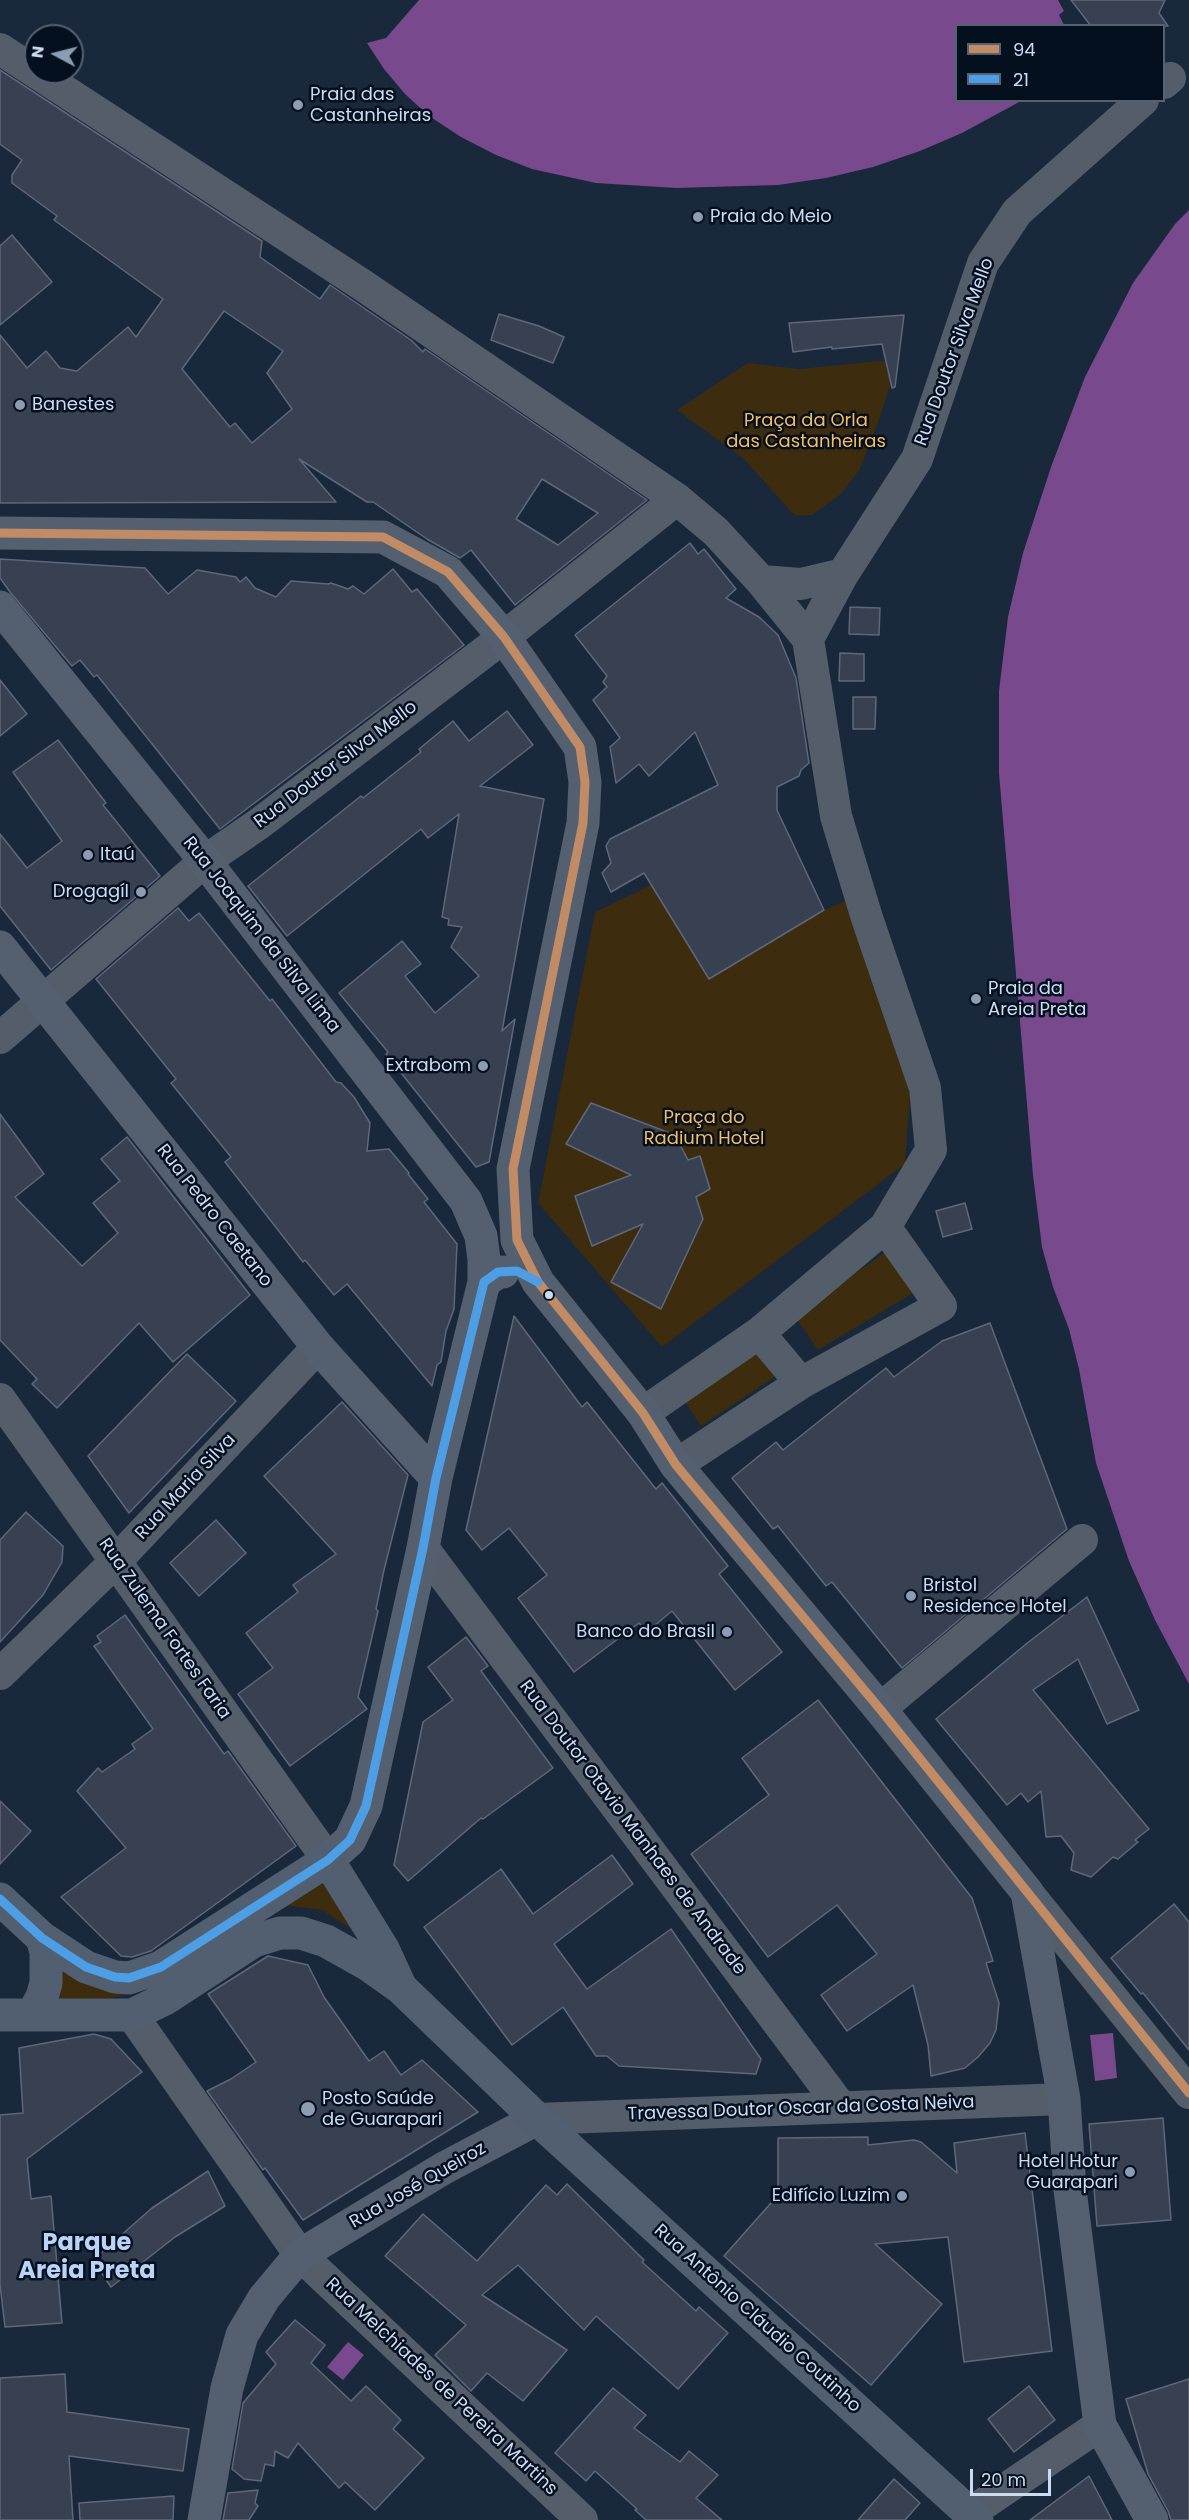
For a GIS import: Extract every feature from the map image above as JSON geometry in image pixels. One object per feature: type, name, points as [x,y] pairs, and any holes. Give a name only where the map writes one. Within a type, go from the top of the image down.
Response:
[{"type":"main road","points":[[0,1899],[42,1938],[86,1967],[102,1974],[129,1977],[148,1973],[161,1967],[328,1860],[383,1949],[401,1988]]},
{"type":"main road","points":[[0,2015],[132,2015],[165,2000],[254,1941],[280,1933],[301,1933],[326,1941],[367,1964],[401,1988]]},
{"type":"main road","points":[[33,2014],[46,1983],[46,1952],[42,1938]]},
{"type":"main road","name":"Rua Antônio Cláudio Coutinho","points":[[401,1988],[537,2119],[974,2517]]},
{"type":"street","points":[[0,49],[361,284],[677,498],[716,532],[761,581],[808,639],[836,816],[867,918],[925,1088],[931,1150],[885,1227],[759,1333],[643,1413]]},
{"type":"street","name":"Rua Doutor Silva Mello","points":[[808,639],[843,574],[917,459],[983,262],[1017,212],[1141,102]]},
{"type":"street","name":"Rua Doutor Silva Mello","points":[[0,1038],[205,861],[260,823],[504,637],[677,498]]},
{"type":"street","points":[[0,533],[383,537],[448,572],[504,637],[580,747],[585,782],[583,823],[513,1169],[517,1240],[538,1282],[643,1413],[676,1466],[880,1709],[1189,2093]]},
{"type":"street","points":[[761,581],[801,584],[843,574]]},
{"type":"street","name":"Rua Joaquim da Silva Lima","points":[[0,606],[205,861],[466,1201],[481,1236],[484,1282],[436,1478],[423,1548],[366,1806],[350,1839],[328,1860]]},
{"type":"street","name":"Rua Pedro Caetano","points":[[0,947],[318,1347],[436,1478]]},
{"type":"street","points":[[466,1201],[485,1203],[498,1197],[513,1169]]},
{"type":"street","points":[[676,1466],[801,1383],[941,1306],[885,1227]]},
{"type":"street","points":[[484,1282],[498,1272],[517,1271],[538,1282]]},
{"type":"street","points":[[759,1333],[801,1383]]},
{"type":"street","name":"Rua Maria Silva","points":[[0,1674],[116,1562],[318,1347]]},
{"type":"street","name":"Rua Zulema Fortes Faria","points":[[0,1399],[328,1860]]},
{"type":"street","points":[[880,1709],[1082,1540]]},
{"type":"street","name":"Rua Doutor Otavio Manhaes de Andrade","points":[[423,1548],[842,2107]]},
{"type":"street","points":[[1028,1892],[1064,2099],[1070,2190],[1100,2425],[1152,2520]]},
{"type":"street","name":"Rua Melchiades de Pereira Martins","points":[[132,2015],[300,2254],[582,2520]]},
{"type":"street","name":"Travessa Doutor Oscar da Costa Neiva","points":[[537,2119],[1064,2099]]},
{"type":"street","name":"Rua José Queiroz","points":[[204,2520],[227,2388],[242,2335],[264,2298],[300,2254],[444,2168],[537,2119]]},
{"type":"street","points":[[974,2517],[1100,2425]]},
{"type":"green space","name":"Praça da Orla das Castanheiras","points":[[898,359],[880,417],[860,469],[841,494],[812,515],[794,515],[744,459],[677,410],[748,363],[799,369]]},
{"type":"green space","name":"Praça do Radium Hotel","points":[[651,885],[709,979],[824,910],[856,897],[910,1095],[905,1164],[662,1347],[538,1203],[595,912]]},
{"type":"green space","points":[[886,1252],[913,1293],[818,1350],[794,1315]]},
{"type":"green space","points":[[760,1350],[776,1376],[701,1426],[684,1400]]},
{"type":"green space","points":[[325,1874],[372,1942],[322,1910],[275,1904]]},
{"type":"green space","points":[[59,1963],[81,1980],[126,1995],[90,2002],[52,2001]]},
{"type":"shaded area","points":[[419,0],[1058,0],[1064,11],[1059,15],[1064,24],[955,24],[955,102],[1019,102],[962,133],[920,151],[873,167],[826,178],[778,185],[676,188],[596,183],[532,169],[496,155],[461,137],[429,116],[405,94],[384,69],[367,43],[386,38]]},
{"type":"shaded area","points":[[1189,210],[1189,1684],[1155,1620],[1129,1561],[1096,1463],[1079,1369],[1069,1329],[1053,1287],[1042,1247],[1033,1175],[999,773],[999,691],[1008,617],[1023,553],[1051,467],[1085,377],[1133,283],[1175,224]]},
{"type":"shaded area","points":[[1113,2033],[1117,2078],[1095,2081],[1090,2035]]},
{"type":"shaded area","points":[[348,2342],[364,2355],[343,2380],[327,2367]]},
{"type":"building","points":[[1071,0],[1165,0],[1159,13],[1168,26],[1165,24],[1089,24]]},
{"type":"building","points":[[0,70],[262,241],[260,257],[320,299],[330,285],[411,340],[423,352],[425,349],[647,500],[515,605],[471,550],[460,558],[427,539],[373,502],[367,502],[299,459],[336,502],[0,503],[0,335],[27,368],[46,351],[60,368],[77,371],[128,327],[136,337],[163,299],[54,220],[57,216],[12,183],[12,175],[22,160],[0,144]],"holes":[[[224,311],[283,351],[267,373],[292,409],[252,443],[235,423],[230,427],[182,369]],[[542,479],[598,513],[558,545],[516,519]]]},
{"type":"building","points":[[12,235],[52,282],[0,325],[0,246]]},
{"type":"building","points":[[499,314],[539,326],[564,337],[553,363],[491,340]]},
{"type":"building","points":[[904,315],[895,387],[892,388],[882,344],[793,352],[789,323]]},
{"type":"building","points":[[690,543],[698,554],[704,549],[736,589],[726,598],[759,617],[778,635],[796,678],[809,763],[801,770],[799,776],[777,787],[777,810],[824,910],[709,979],[644,873],[611,892],[602,873],[611,863],[606,846],[610,839],[718,785],[695,732],[649,776],[639,764],[616,783],[610,747],[620,738],[593,700],[607,687],[603,682],[607,676],[575,635]]},
{"type":"building","points":[[0,559],[145,568],[168,594],[197,570],[236,577],[240,582],[246,577],[255,588],[276,597],[291,581],[331,583],[348,589],[353,586],[364,594],[393,569],[412,592],[417,589],[464,645],[220,829],[97,675],[94,677],[80,660],[72,666],[10,592],[0,578]]},
{"type":"building","points":[[850,607],[880,608],[879,635],[849,634]]},
{"type":"building","points":[[840,653],[864,654],[864,681],[839,681]]},
{"type":"building","points":[[0,680],[27,714],[0,736]]},
{"type":"building","points":[[853,697],[876,697],[875,729],[853,729]]},
{"type":"building","points":[[507,711],[533,745],[480,786],[544,799],[502,1031],[515,1019],[489,1162],[476,1167],[386,1054],[388,1052],[339,993],[402,941],[421,964],[405,976],[435,1013],[479,976],[451,947],[462,927],[448,925],[449,919],[442,917],[459,814],[428,838],[421,829],[287,936],[248,886],[361,796],[363,798],[421,752],[419,749],[453,721],[469,741]]},
{"type":"building","points":[[58,740],[106,803],[103,805],[160,876],[51,970],[0,906],[0,834],[27,868],[62,841],[13,772]]},
{"type":"building","points":[[178,908],[189,921],[199,913],[270,1001],[272,999],[336,1082],[341,1083],[354,1097],[370,1123],[367,1151],[389,1149],[428,1199],[424,1202],[457,1244],[454,1309],[446,1331],[441,1362],[437,1365],[432,1386],[347,1284],[334,1295],[305,1260],[303,1262],[225,1162],[231,1157],[171,1083],[176,1079],[96,979]]},
{"type":"building","points":[[591,1103],[675,1135],[688,1160],[700,1156],[710,1189],[696,1197],[703,1219],[661,1309],[611,1282],[643,1224],[592,1246],[575,1196],[631,1175],[566,1144]]},
{"type":"building","points":[[0,1114],[44,1174],[15,1197],[82,1266],[118,1233],[93,1203],[120,1181],[101,1159],[127,1137],[250,1295],[173,1362],[139,1323],[57,1408],[32,1384],[37,1379],[0,1340]]},
{"type":"building","points":[[965,1203],[972,1229],[943,1237],[936,1211]]},
{"type":"building","points":[[514,1316],[582,1407],[587,1402],[656,1489],[662,1483],[728,1566],[719,1574],[782,1652],[735,1690],[672,1611],[647,1632],[639,1623],[574,1672],[518,1598],[547,1575],[509,1528],[482,1550],[466,1530]]},
{"type":"building","points":[[990,1323],[1067,1529],[902,1668],[832,1582],[826,1586],[778,1526],[773,1529],[732,1478],[776,1442],[783,1450],[886,1368],[894,1377],[942,1341]]},
{"type":"building","points":[[187,1354],[236,1401],[129,1513],[88,1456]]},
{"type":"building","points":[[342,1402],[408,1475],[384,1570],[376,1609],[378,1611],[358,1697],[367,1709],[290,1766],[238,1694],[273,1668],[246,1633],[298,1592],[293,1585],[336,1554],[264,1476]]},
{"type":"building","points":[[26,1512],[63,1546],[62,1562],[43,1595],[0,1642],[0,1540]]},
{"type":"building","points":[[216,1520],[246,1553],[199,1596],[170,1563]]},
{"type":"building","points":[[1087,1597],[1139,1710],[1107,1724],[1078,1659],[1033,1690],[1149,1829],[1135,1840],[1138,1842],[1118,1859],[1113,1857],[1091,1877],[1071,1870],[1074,1853],[1061,1836],[1046,1837],[1041,1791],[1028,1802],[1021,1793],[1007,1805],[936,1719]]},
{"type":"building","points":[[125,1615],[224,1754],[228,1751],[296,1846],[151,1951],[132,1957],[121,1956],[61,1897],[126,1848],[77,1791],[98,1768],[102,1772],[135,1749],[132,1744],[153,1729],[94,1646],[101,1642],[97,1636]]},
{"type":"building","points":[[466,1637],[488,1666],[481,1671],[553,1768],[483,1819],[481,1818],[408,1881],[394,1865],[423,1722],[453,1700],[428,1667]]},
{"type":"building","points":[[818,1700],[972,1898],[993,1961],[986,1963],[999,2003],[996,2030],[990,2043],[965,2068],[931,2076],[928,2045],[913,1985],[847,2031],[821,1995],[877,1954],[837,1905],[768,1957],[691,1854],[769,1795],[742,1758]]},
{"type":"building","points":[[0,1801],[31,1831],[0,1864]]},
{"type":"building","points":[[612,1855],[633,1884],[554,1944],[587,1989],[671,1929],[761,2059],[756,2074],[619,2066],[607,2056],[596,2056],[563,2007],[512,2045],[424,1927],[501,1869],[533,1914]]},
{"type":"building","points":[[1174,1904],[1189,1922],[1189,2050],[1111,1958]]},
{"type":"building","points":[[268,1956],[308,1965],[324,1997],[369,2061],[384,2051],[401,2075],[422,2060],[478,2112],[303,2220],[265,2168],[263,2170],[207,2091],[231,2079],[256,2062],[208,1994]]},
{"type":"building","points":[[94,2034],[111,2039],[142,2072],[27,2159],[31,2199],[51,2196],[62,2323],[5,2327],[0,2285],[0,2115],[23,2113],[19,2048]]},
{"type":"building","name":"Hotel Hotur Guarapari","points":[[1163,2118],[1171,2220],[1097,2226],[1089,2124]]},
{"type":"building","points":[[1025,2133],[1052,2351],[964,2362],[948,2237],[875,2244],[942,2304],[871,2385],[724,2256],[778,2195],[778,2138],[868,2137],[868,2145],[914,2140],[921,2142],[957,2173],[954,2143]]},
{"type":"building","points":[[208,2171],[225,2206],[175,2237],[111,2287],[93,2260],[152,2208]]},
{"type":"building","points":[[567,2184],[644,2260],[642,2262],[696,2311],[699,2307],[728,2333],[678,2389],[596,2316],[584,2330],[518,2265],[482,2295],[567,2350],[523,2401],[487,2373],[471,2391],[435,2355],[466,2325],[385,2256],[423,2214],[477,2261],[546,2185],[557,2195]]},
{"type":"building","points":[[295,2320],[325,2345],[311,2363],[351,2401],[366,2386],[401,2420],[393,2429],[424,2458],[375,2510],[345,2482],[339,2488],[298,2443],[288,2458],[275,2451],[274,2466],[265,2464],[261,2481],[244,2479],[232,2469],[243,2403],[276,2364],[266,2352]]},
{"type":"building","points":[[65,2374],[67,2412],[189,2429],[183,2471],[69,2456],[73,2520],[0,2520],[0,2378]]},
{"type":"building","points":[[1189,2379],[1189,2520],[1171,2520],[1148,2474],[1126,2399]]},
{"type":"building","points":[[1029,2386],[1055,2420],[1014,2452],[988,2419]]},
{"type":"building","points":[[613,2388],[646,2415],[634,2428],[680,2462],[689,2451],[718,2475],[696,2498],[722,2520],[646,2520],[595,2471],[586,2481],[555,2453]]},
{"type":"building","points":[[1089,2476],[1112,2520],[1030,2520]]},
{"type":"building","points":[[894,2479],[920,2503],[905,2520],[858,2520]]},
{"type":"building","points":[[258,2490],[255,2503],[258,2506],[249,2520],[223,2520],[228,2493]]},
{"type":"building","points":[[174,2496],[173,2520],[80,2520],[79,2503]]},
{"type":"transit line","name":"94","points":[[0,533],[383,537],[448,572],[504,637],[580,747],[585,782],[583,823],[513,1169],[517,1240],[538,1282],[643,1413],[676,1465],[880,1709],[1189,2093]]},
{"type":"transit line","name":"21","points":[[0,1899],[42,1938],[86,1967],[115,1977],[129,1978],[161,1967],[328,1860],[350,1840],[366,1806],[423,1548],[436,1478],[484,1282],[498,1272],[517,1271],[538,1282]]},
{"type":"place","name":"Praia das Castanheiras","points":[[298,105]]},
{"type":"place","name":"Praia do Meio","points":[[698,217]]},
{"type":"place","name":"Banestes","points":[[20,405]]},
{"type":"place","name":"Itaú","points":[[88,855]]},
{"type":"place","name":"Drogagíl","points":[[141,892]]},
{"type":"place","name":"Praia da Areia Preta","points":[[976,999]]},
{"type":"place","name":"Extrabom","points":[[483,1066]]},
{"type":"place","name":"Bristol Residence Hotel","points":[[911,1596]]},
{"type":"place","name":"Banco do Brasil","points":[[727,1632]]},
{"type":"place","name":"Posto Saúde de Guarapari","points":[[308,2109]]},
{"type":"place","name":"Hotel Hotur Guarapari","points":[[1130,2172]]},
{"type":"place","name":"Edifício Luzim","points":[[902,2196]]},
{"type":"district","name":"Parque Areia Preta","points":[[87,2258]]}]
